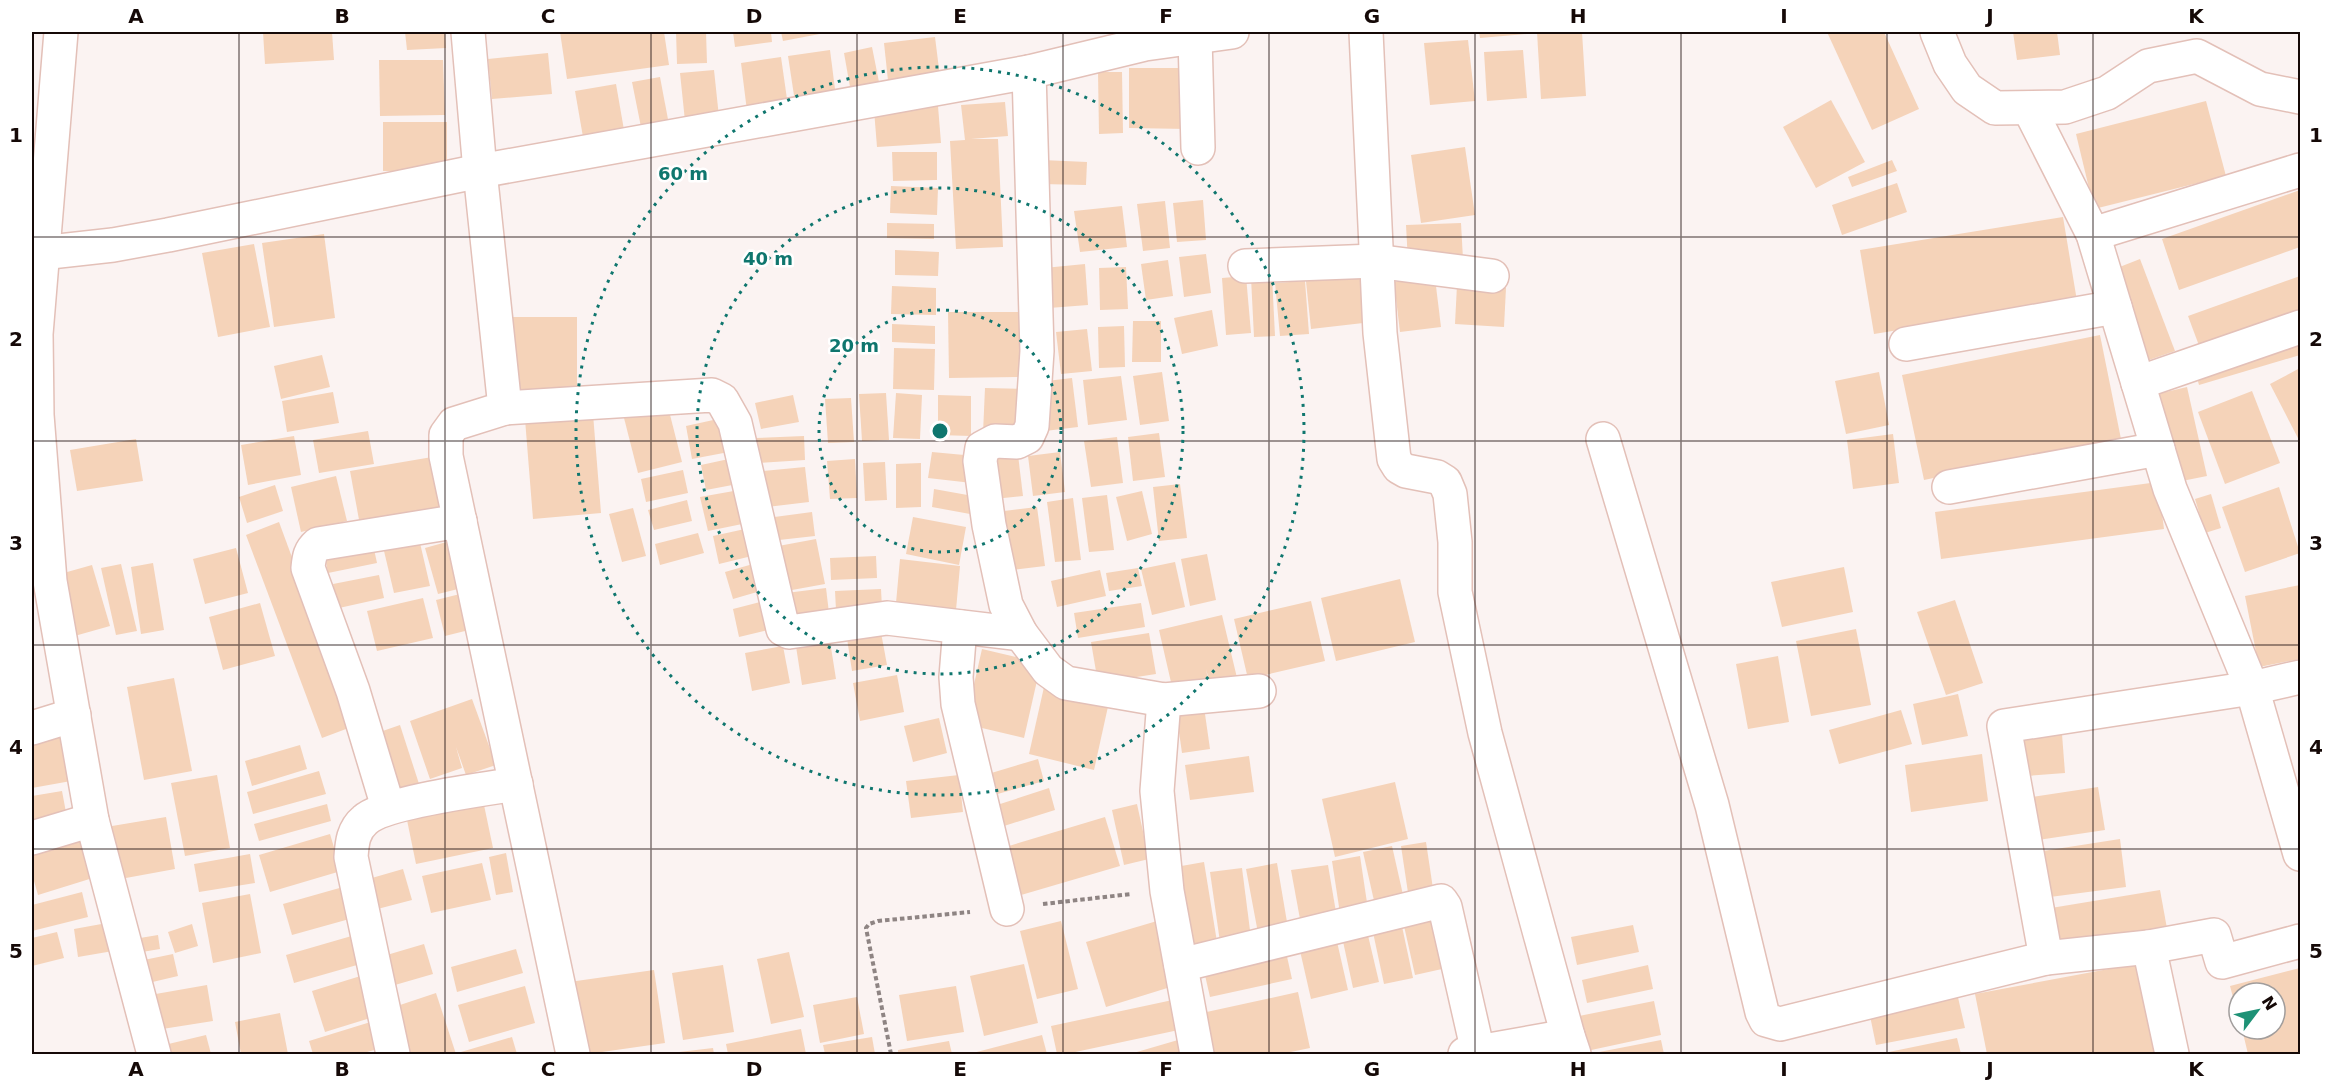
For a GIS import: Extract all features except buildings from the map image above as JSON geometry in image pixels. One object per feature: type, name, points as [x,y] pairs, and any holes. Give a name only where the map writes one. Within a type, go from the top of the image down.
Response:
[{"type":"street","points":[[61,32],[38,252],[36,334],[37,415],[50,581],[92,820],[154,1054]]},
{"type":"street","points":[[468,32],[505,408]]},
{"type":"street","points":[[38,252],[112,245],[157,237],[480,171],[1029,72],[1145,38],[1195,37],[1232,32]]},
{"type":"street","points":[[1181,965],[1441,901],[1445,907],[1471,1053],[1571,1045],[1485,733],[1455,592],[1455,543],[1450,494],[1444,482],[1437,477],[1406,471],[1399,467],[1394,459],[1380,333],[1366,32]]},
{"type":"street","points":[[1937,32],[1950,64],[1967,89],[1995,108],[2065,107],[2107,93],[2148,66],[2197,56],[2260,89],[2301,97]]},
{"type":"street","points":[[1195,37],[1198,148]]},
{"type":"street","points":[[1029,72],[1037,351],[1032,426],[1027,437],[1017,442],[995,441],[982,448],[980,461],[989,525],[1006,605],[1021,634],[1048,670],[1066,683],[1164,700],[1259,691]]},
{"type":"street","points":[[2029,108],[2093,234],[2170,489],[2252,688],[2301,854]]},
{"type":"street","points":[[2093,234],[2301,170]]},
{"type":"street","points":[[1245,266],[1376,261],[1492,276]]},
{"type":"street","points":[[1906,344],[2115,307]]},
{"type":"street","points":[[2138,383],[2301,327]]},
{"type":"street","points":[[573,1054],[446,456],[446,435],[454,424],[505,408],[712,395],[722,400],[735,423],[783,629],[789,632],[887,618],[1021,634]]},
{"type":"street","points":[[1604,439],[1712,805],[1762,1012],[1766,1020],[1780,1024],[2046,958],[2149,947],[2214,935],[2222,962],[2301,941]]},
{"type":"street","points":[[1949,487],[2158,449]]},
{"type":"street","points":[[388,807],[353,691],[308,568],[308,558],[318,544],[460,521]]},
{"type":"street","points":[[960,627],[956,677],[958,704],[1007,909]]},
{"type":"street","points":[[2046,958],[2004,726],[2252,688],[2301,677]]},
{"type":"street","points":[[1164,700],[1157,791],[1167,891],[1197,1054]]},
{"type":"street","points":[[32,728],[74,715]]},
{"type":"street","points":[[393,1054],[351,857],[357,828],[366,818],[388,807],[516,784]]},
{"type":"street","points":[[32,838],[92,820]]},
{"type":"street","points":[[2149,947],[2172,1054]]}]
